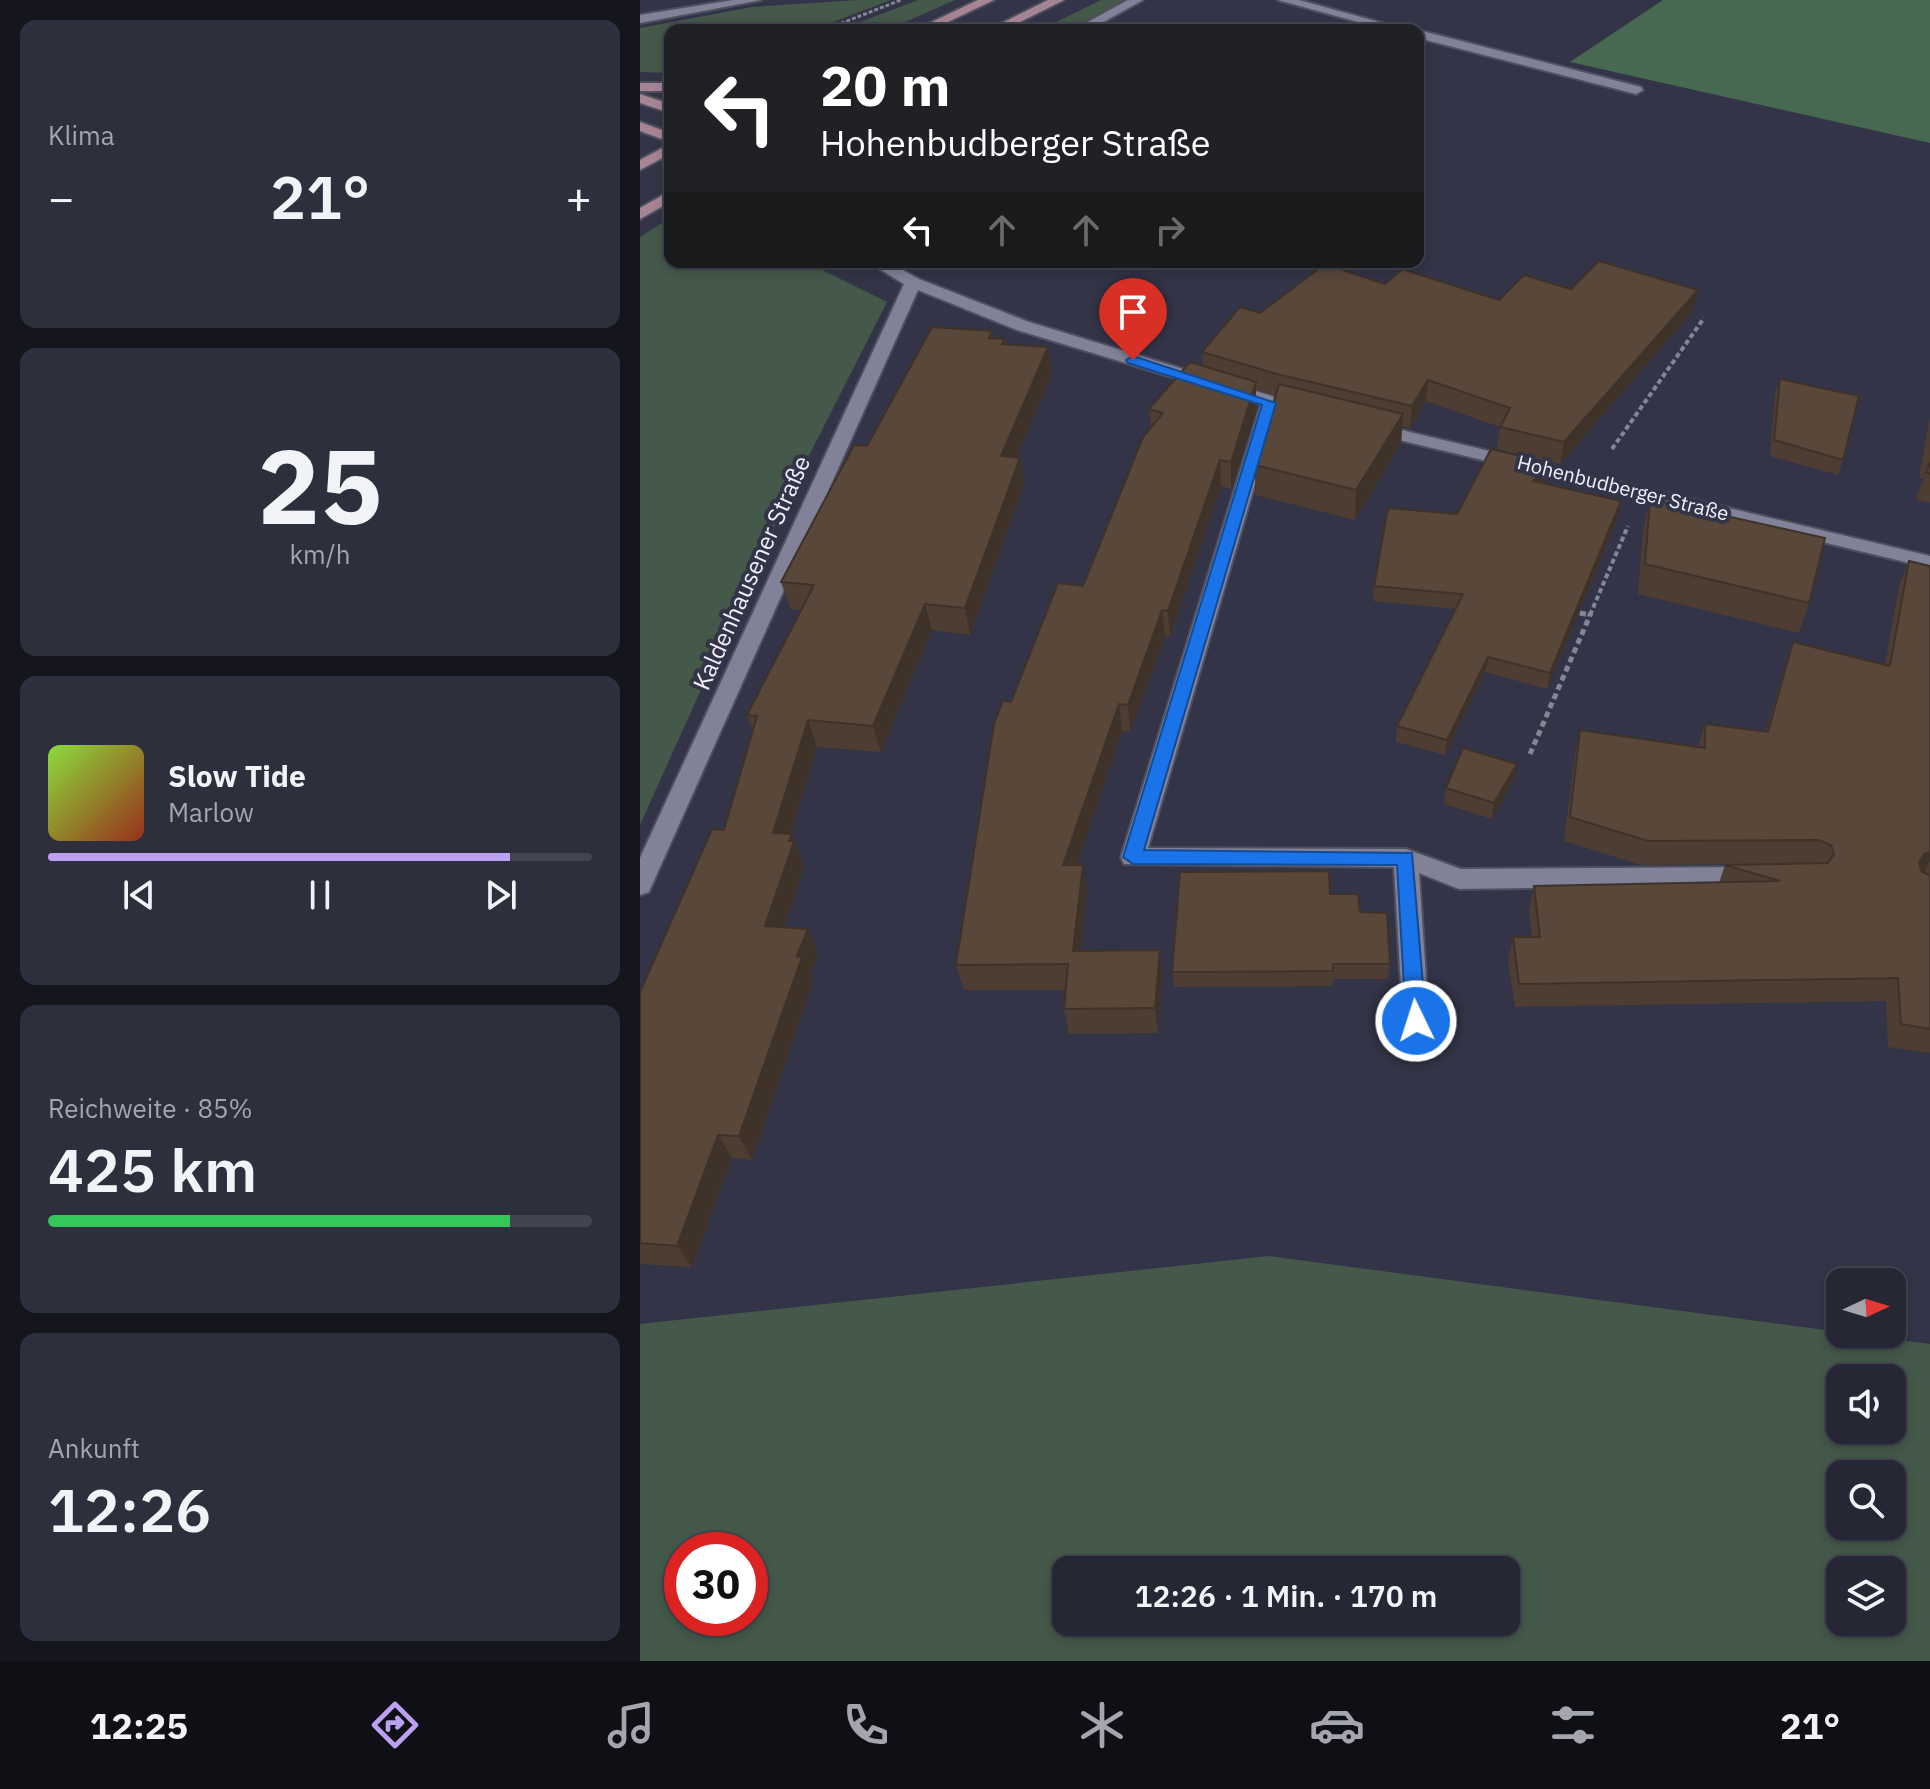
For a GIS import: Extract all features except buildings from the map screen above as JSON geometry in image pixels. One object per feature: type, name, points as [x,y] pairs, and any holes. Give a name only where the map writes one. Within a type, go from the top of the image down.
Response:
[{"type":"main road","points":[[934,24],[988,0]]},
{"type":"main road","points":[[1007,24],[1058,0]]},
{"type":"main road","points":[[640,87],[664,87]]},
{"type":"main road","points":[[640,98],[664,107]]},
{"type":"main road","points":[[640,126],[664,136]]},
{"type":"main road","points":[[640,166],[664,152]]},
{"type":"main road","points":[[640,214],[664,200]]},
{"type":"street","points":[[640,19],[755,0]]},
{"type":"street","points":[[1091,24],[1137,0]]},
{"type":"street","points":[[1284,0],[1378,24]]},
{"type":"street","points":[[1424,36],[1636,90]]},
{"type":"street","name":"Hohenbudberger Straße","points":[[893,268],[913,282],[1023,326],[1270,403],[1930,562]]},
{"type":"street","name":"Kaldenhausener Straße","points":[[640,885],[913,282]]},
{"type":"street","points":[[1270,403],[1133,857],[1406,858],[1459,879],[1777,877]]},
{"type":"street","points":[[1406,858],[1416,1021]]},
{"type":"path","points":[[839,24],[901,0]]},
{"type":"path","points":[[1592,480],[1704,318]]},
{"type":"path","points":[[1530,754],[1642,492]]},
{"type":"path","points":[[1563,609],[1590,615]]},
{"type":"green space","points":[[891,0],[828,24],[664,24],[664,73],[640,72],[640,28],[752,7]]},
{"type":"green space","points":[[918,0],[955,0],[901,24],[855,24]]},
{"type":"green space","points":[[1101,0],[1128,0],[1082,24],[1052,24]]},
{"type":"green space","points":[[1663,0],[1930,0],[1930,143],[1570,62]]},
{"type":"green space","points":[[664,222],[664,268],[818,268],[887,302],[786,501],[640,825],[640,237]]},
{"type":"green space","points":[[1269,1256],[1826,1330],[1826,1348],[1906,1348],[1906,1341],[1930,1344],[1930,1661],[640,1661],[640,1324]]},
{"type":"route","points":[[1133,360],[1270,403],[1208,600],[1133,857],[1406,858],[1416,1021]]}]
